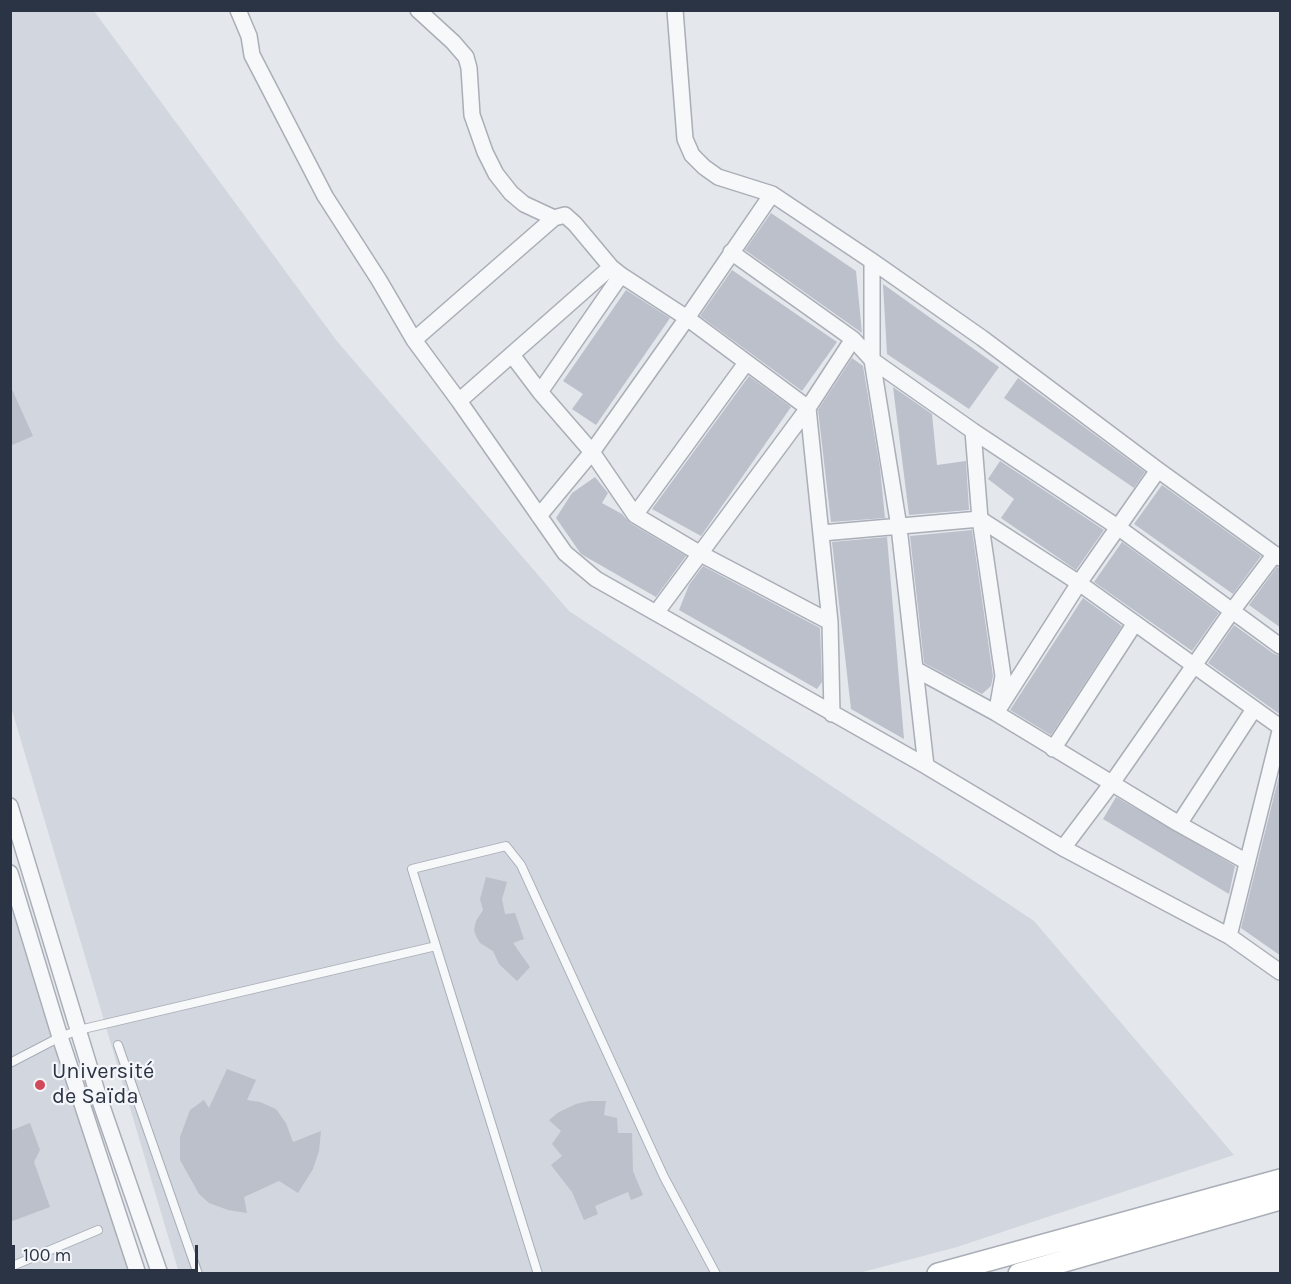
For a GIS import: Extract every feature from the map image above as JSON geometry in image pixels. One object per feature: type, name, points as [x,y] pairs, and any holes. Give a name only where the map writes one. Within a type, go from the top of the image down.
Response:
[{"type":"main road","points":[[938,1274],[1281,1180]]},
{"type":"main road","points":[[1019,1274],[1281,1199]]},
{"type":"street","points":[[238,10],[247,29],[252,55],[320,185],[414,340],[565,553],[596,579],[926,766],[1063,848],[1229,936],[1281,972]]},
{"type":"street","points":[[418,10],[458,46],[466,57],[469,68],[472,115],[485,152],[496,174],[511,193],[524,204],[554,218]]},
{"type":"street","points":[[675,10],[685,139],[688,149],[704,167],[718,177],[772,194],[872,261],[982,338],[1158,470],[1278,556],[1232,611],[1112,783],[1063,848]]},
{"type":"street","points":[[539,516],[592,452],[772,194]]},
{"type":"street","points":[[414,340],[554,218],[561,215],[570,218],[616,271],[687,318],[807,408],[830,622],[832,714]]},
{"type":"street","points":[[731,252],[854,339],[872,360],[973,431],[1119,528],[1281,646]]},
{"type":"street","points":[[872,261],[872,360],[899,527],[926,766]]},
{"type":"street","points":[[459,401],[616,271]]},
{"type":"street","points":[[540,393],[616,271]]},
{"type":"street","points":[[656,613],[807,408],[854,339]]},
{"type":"street","points":[[512,355],[540,393],[592,452],[634,515],[699,553],[830,622]]},
{"type":"street","points":[[634,515],[746,363]]},
{"type":"street","points":[[973,431],[980,519],[1003,676],[996,713]]},
{"type":"street","points":[[996,713],[1078,584],[1158,470]]},
{"type":"street","points":[[822,532],[980,519],[1196,665],[1281,729],[1229,936]]},
{"type":"street","points":[[1053,749],[1135,623]]},
{"type":"street","points":[[915,669],[996,713],[1179,825],[1247,862]]},
{"type":"street","points":[[1179,825],[1254,709]]},
{"type":"street","points":[[10,806],[98,1095],[160,1274]]},
{"type":"street","points":[[10,873],[60,1037],[138,1274]]},
{"type":"lane","points":[[538,1274],[412,869],[506,846],[521,865],[664,1177],[716,1274]]},
{"type":"lane","points":[[10,1063],[60,1037],[79,1030],[436,946]]},
{"type":"lane","points":[[118,1046],[198,1274]]},
{"type":"lane","points":[[10,1268],[98,1230]]},
{"type":"shaded area","points":[[10,11],[94,11],[336,340],[569,611],[1034,921],[1234,1155],[957,1247],[859,1273],[179,1273],[11,707]]},
{"type":"shaded area","name":"Université de Saïda","points":[[11,897],[129,1273],[11,1273]]},
{"type":"building","points":[[771,213],[856,271],[862,333],[745,250]]},
{"type":"building","points":[[732,270],[837,342],[802,391],[700,316]]},
{"type":"building","points":[[883,284],[999,367],[969,409],[887,354]]},
{"type":"building","points":[[626,290],[670,318],[596,425],[572,409],[583,394],[563,381]]},
{"type":"building","points":[[852,358],[863,366],[880,468],[885,518],[831,522],[818,410]]},
{"type":"building","points":[[749,376],[791,407],[701,536],[652,509]]},
{"type":"building","points":[[1018,378],[1145,472],[1134,488],[1004,398]]},
{"type":"building","points":[[10,385],[33,436],[10,446]]},
{"type":"building","points":[[893,387],[932,414],[937,465],[966,461],[969,510],[909,515]]},
{"type":"building","points":[[1000,461],[1104,530],[1076,570],[1001,518],[1014,499],[988,479]]},
{"type":"building","points":[[595,477],[608,493],[602,503],[622,514],[630,523],[686,556],[656,597],[581,554],[556,518],[572,493]]},
{"type":"building","points":[[1162,485],[1261,556],[1233,594],[1134,524]]},
{"type":"building","points":[[972,530],[993,676],[991,686],[982,694],[924,663],[910,536]]},
{"type":"building","points":[[887,537],[904,739],[851,709],[832,542]]},
{"type":"building","points":[[1122,542],[1219,613],[1192,651],[1094,582]]},
{"type":"building","points":[[703,566],[820,628],[822,682],[817,689],[679,610],[689,585]]},
{"type":"building","points":[[1277,567],[1281,568],[1281,628],[1249,605]]},
{"type":"building","points":[[1083,598],[1122,626],[1051,735],[1010,710]]},
{"type":"building","points":[[1234,625],[1274,654],[1281,656],[1281,715],[1208,663]]},
{"type":"building","points":[[1279,776],[1281,776],[1281,956],[1241,928]]},
{"type":"building","points":[[1116,797],[1235,866],[1229,894],[1103,819]]},
{"type":"building","points":[[486,877],[507,882],[502,899],[505,914],[515,913],[524,939],[513,943],[530,967],[517,981],[499,964],[493,951],[480,943],[474,930],[476,921],[483,910],[480,899]]},
{"type":"building","points":[[227,1069],[256,1080],[247,1100],[260,1102],[276,1109],[286,1123],[293,1142],[321,1131],[319,1151],[313,1169],[298,1193],[279,1181],[244,1197],[247,1213],[228,1210],[209,1203],[199,1194],[180,1160],[180,1137],[190,1110],[204,1100],[209,1108]]},
{"type":"building","points":[[589,1101],[606,1101],[604,1115],[617,1118],[618,1133],[632,1133],[633,1171],[643,1195],[631,1200],[628,1192],[595,1206],[598,1214],[584,1220],[572,1192],[551,1165],[562,1156],[552,1144],[561,1131],[549,1120],[559,1112]]},
{"type":"building","points":[[30,1123],[40,1150],[34,1162],[50,1207],[10,1222],[10,1131]]},
{"type":"place","name":"Université de Saïda","points":[[40,1085]]}]
